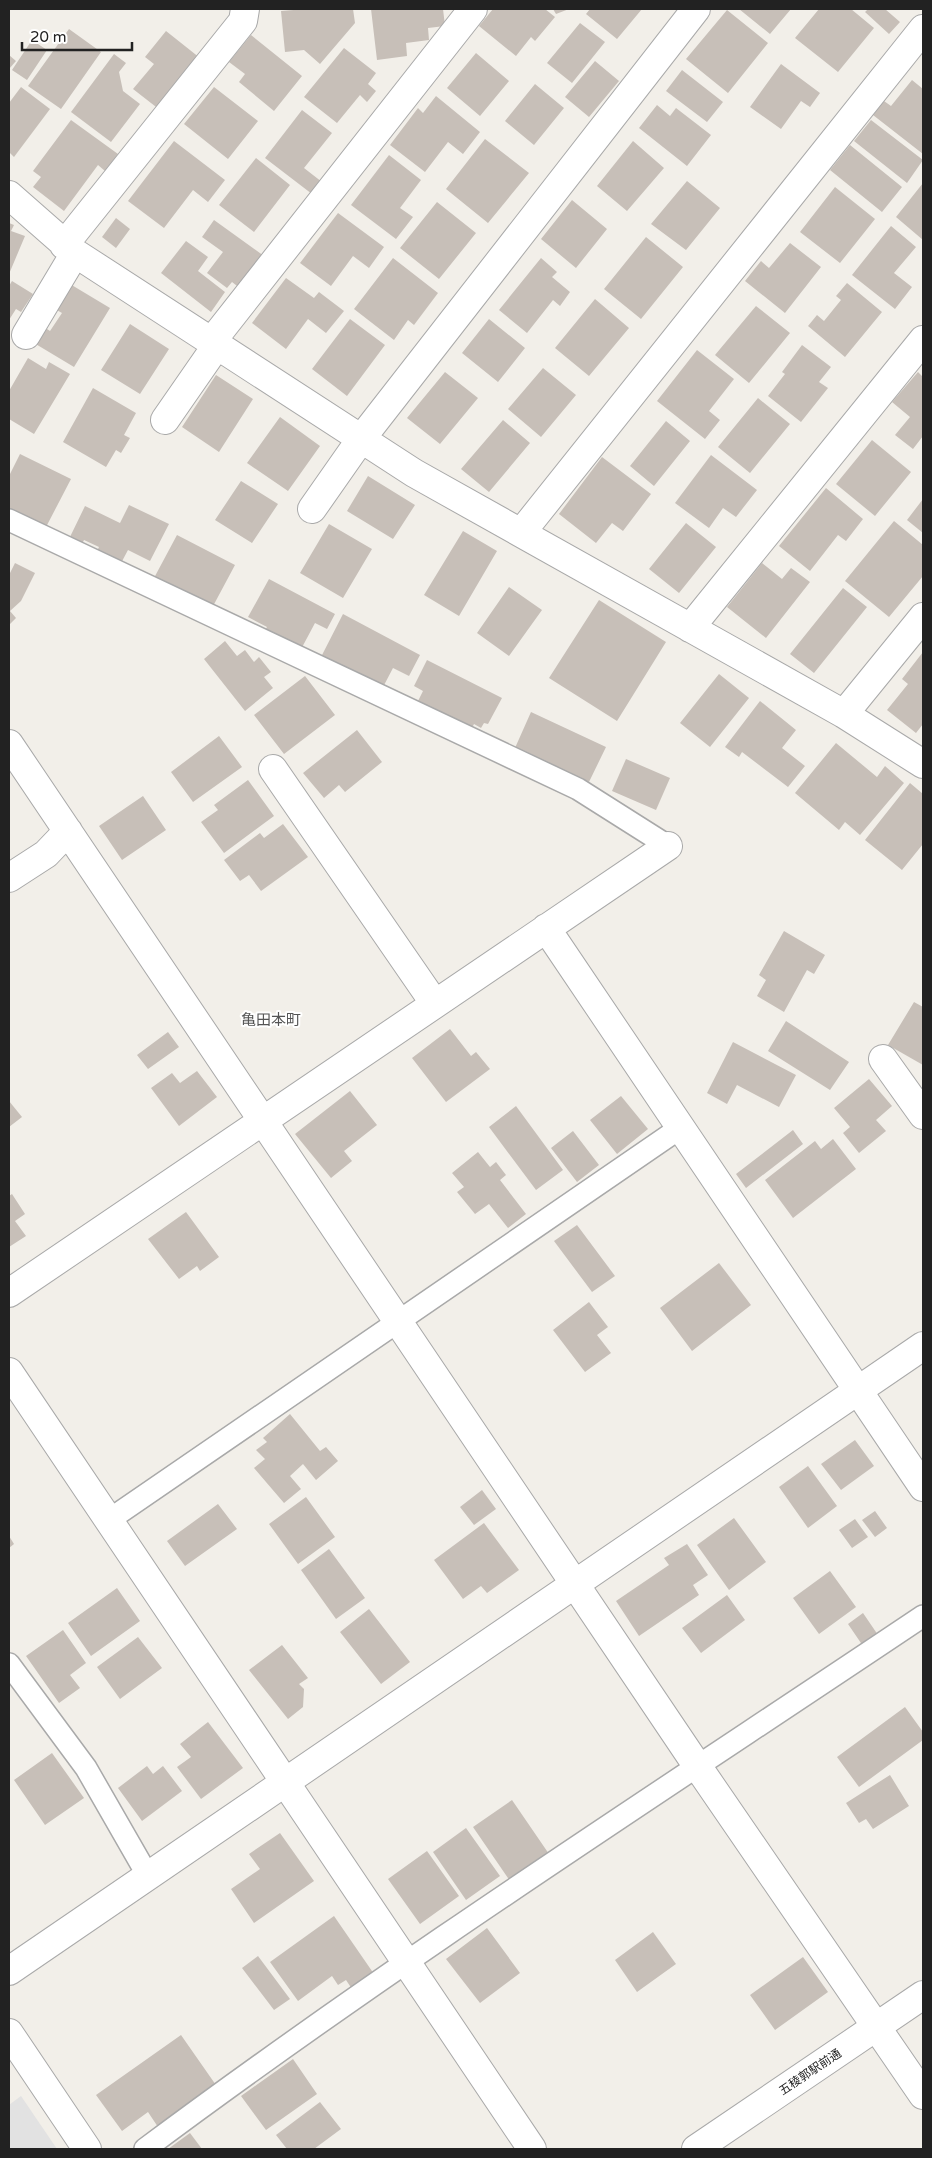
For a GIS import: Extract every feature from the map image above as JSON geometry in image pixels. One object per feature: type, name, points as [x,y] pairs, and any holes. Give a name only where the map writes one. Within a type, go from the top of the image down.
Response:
[{"type":"street","points":[[26,335],[70,249],[243,21],[245,9]]},
{"type":"street","points":[[165,420],[214,343],[473,9]]},
{"type":"street","points":[[312,509],[362,439],[696,9]]},
{"type":"street","points":[[521,533],[923,29]]},
{"type":"street","points":[[9,195],[70,249],[414,474],[844,714],[923,764]]},
{"type":"street","points":[[690,628],[923,340]]},
{"type":"street","points":[[844,714],[923,617]]},
{"type":"street","points":[[9,744],[577,1584],[698,1767],[923,2095]]},
{"type":"street","points":[[272,769],[435,1004]]},
{"type":"street","points":[[9,878],[46,854],[68,831]]},
{"type":"street","points":[[9,1293],[668,846]]},
{"type":"street","points":[[546,928],[923,1487]]},
{"type":"street","points":[[883,1059],[923,1115]]},
{"type":"street","points":[[9,1971],[923,1346]]},
{"type":"street","points":[[9,1372],[286,1780],[532,2149]]},
{"type":"street","name":"五稜郭駅前通","points":[[696,2149],[923,1995]]},
{"type":"street","points":[[9,2033],[87,2149]]},
{"type":"lane","points":[[9,520],[578,789],[668,846]]},
{"type":"lane","points":[[109,1520],[680,1128]]},
{"type":"lane","points":[[145,2149],[263,2061],[923,1616]]},
{"type":"lane","points":[[9,1664],[86,1768],[148,1876]]},
{"type":"shaded area","points":[[21,2096],[57,2149],[9,2149],[9,2105]]},
{"type":"building","points":[[353,9],[355,23],[320,64],[304,50],[285,52],[281,11]]},
{"type":"building","points":[[371,9],[443,9],[445,26],[428,28],[429,40],[406,43],[407,56],[377,60]]},
{"type":"building","points":[[493,9],[545,9],[555,17],[535,41],[531,37],[516,56],[479,26]]},
{"type":"building","points":[[553,9],[569,9],[556,14]]},
{"type":"building","points":[[590,9],[642,9],[617,39],[586,14]]},
{"type":"building","points":[[739,9],[791,9],[770,34]]},
{"type":"building","points":[[819,9],[851,9],[874,28],[838,72],[795,38]]},
{"type":"building","points":[[868,9],[885,9],[900,22],[889,34],[865,12]]},
{"type":"building","points":[[727,10],[768,43],[728,93],[686,59]]},
{"type":"building","points":[[580,23],[605,42],[572,83],[547,63]]},
{"type":"building","points":[[69,29],[101,52],[61,109],[28,86]]},
{"type":"building","points":[[166,31],[200,58],[160,110],[133,89],[154,64],[145,57]]},
{"type":"building","points":[[251,35],[302,76],[274,111],[239,82],[245,74],[229,62]]},
{"type":"building","points":[[32,40],[47,50],[27,80],[12,70]]},
{"type":"building","points":[[344,48],[376,73],[368,84],[376,91],[367,102],[360,95],[337,123],[304,97]]},
{"type":"building","points":[[476,53],[509,81],[480,116],[447,88]]},
{"type":"building","points":[[114,54],[126,63],[119,72],[123,91],[140,104],[111,142],[71,112]]},
{"type":"building","points":[[9,55],[16,61],[9,69]]},
{"type":"building","points":[[595,61],[619,81],[589,117],[565,97]]},
{"type":"building","points":[[781,64],[820,93],[810,107],[801,101],[781,129],[750,107]]},
{"type":"building","points":[[682,70],[723,102],[707,122],[666,91]]},
{"type":"building","points":[[912,80],[923,89],[923,154],[873,115],[884,101],[891,106]]},
{"type":"building","points":[[535,84],[564,108],[534,145],[505,121]]},
{"type":"building","points":[[21,87],[50,109],[14,157],[9,152],[9,103]]},
{"type":"building","points":[[214,87],[258,121],[228,159],[184,124]]},
{"type":"building","points":[[436,96],[480,132],[463,154],[448,142],[425,172],[390,145],[418,108],[423,113]]},
{"type":"building","points":[[657,105],[670,116],[676,108],[711,135],[687,166],[639,128]]},
{"type":"building","points":[[302,110],[332,133],[304,168],[322,182],[312,194],[265,158]]},
{"type":"building","points":[[71,120],[118,154],[105,171],[98,165],[64,211],[33,187],[41,177],[33,171]]},
{"type":"building","points":[[871,120],[923,160],[907,183],[854,141]]},
{"type":"building","points":[[485,139],[529,173],[488,223],[446,189]]},
{"type":"building","points":[[174,141],[225,180],[208,202],[193,190],[164,228],[128,201]]},
{"type":"building","points":[[633,141],[664,168],[627,211],[597,186]]},
{"type":"building","points":[[850,145],[902,187],[882,212],[830,170]]},
{"type":"building","points":[[389,155],[421,180],[400,208],[413,217],[396,239],[351,205]]},
{"type":"building","points":[[256,158],[290,185],[254,232],[219,205]]},
{"type":"building","points":[[687,181],[720,208],[686,250],[651,224]]},
{"type":"building","points":[[923,183],[923,240],[896,217]]},
{"type":"building","points":[[835,187],[875,219],[840,263],[800,232]]},
{"type":"building","points":[[572,200],[607,229],[576,268],[541,239]]},
{"type":"building","points":[[437,202],[476,233],[439,279],[400,248]]},
{"type":"building","points":[[338,213],[384,247],[369,268],[353,256],[331,286],[300,263]]},
{"type":"building","points":[[116,218],[130,229],[116,248],[102,237]]},
{"type":"building","points":[[214,220],[264,256],[241,289],[232,282],[227,288],[207,273],[223,252],[202,237]]},
{"type":"building","points":[[9,223],[14,225],[11,231],[25,236],[9,274]]},
{"type":"building","points":[[891,226],[916,247],[894,273],[912,287],[895,309],[852,275]]},
{"type":"building","points":[[646,237],[683,267],[641,319],[604,289]]},
{"type":"building","points":[[186,241],[208,257],[198,271],[225,292],[211,312],[161,273]]},
{"type":"building","points":[[790,243],[821,267],[785,313],[745,281],[761,261],[769,268]]},
{"type":"building","points":[[393,258],[438,293],[414,325],[408,320],[394,340],[354,309]]},
{"type":"building","points":[[541,258],[557,272],[552,277],[570,292],[560,306],[553,300],[527,333],[499,310]]},
{"type":"building","points":[[286,278],[314,298],[319,292],[344,311],[326,333],[308,319],[286,349],[252,323]]},
{"type":"building","points":[[12,281],[33,294],[21,312],[16,309],[9,320],[9,286]]},
{"type":"building","points":[[847,283],[882,312],[845,357],[808,326],[817,315],[824,321],[841,300],[836,296]]},
{"type":"building","points":[[70,284],[110,308],[74,367],[34,343],[44,327],[50,331],[62,313],[55,309]]},
{"type":"building","points":[[595,299],[629,328],[589,376],[555,348]]},
{"type":"building","points":[[756,306],[790,333],[749,383],[715,355]]},
{"type":"building","points":[[350,319],[385,345],[347,396],[312,369]]},
{"type":"building","points":[[489,319],[525,348],[498,382],[462,353]]},
{"type":"building","points":[[130,324],[169,349],[140,394],[101,370]]},
{"type":"building","points":[[802,345],[831,367],[819,382],[828,388],[801,422],[768,396],[785,374],[782,372]]},
{"type":"building","points":[[697,350],[734,379],[709,411],[720,420],[705,439],[657,401]]},
{"type":"building","points":[[28,358],[46,369],[49,362],[70,374],[34,434],[9,419],[9,391]]},
{"type":"building","points":[[543,368],[576,395],[541,437],[508,409]]},
{"type":"building","points":[[445,372],[478,398],[440,444],[407,418]]},
{"type":"building","points":[[918,372],[923,377],[923,436],[913,449],[895,435],[910,417],[892,402]]},
{"type":"building","points":[[216,375],[253,399],[219,452],[182,427]]},
{"type":"building","points":[[93,388],[136,413],[124,435],[130,438],[121,453],[116,450],[106,467],[63,442]]},
{"type":"building","points":[[758,398],[790,424],[750,473],[718,447]]},
{"type":"building","points":[[280,417],[320,446],[288,491],[247,463]]},
{"type":"building","points":[[503,420],[530,443],[489,492],[461,469]]},
{"type":"building","points":[[666,421],[690,441],[654,486],[630,466]]},
{"type":"building","points":[[872,440],[911,472],[875,516],[836,484]]},
{"type":"building","points":[[20,454],[71,479],[45,529],[9,510],[9,476]]},
{"type":"building","points":[[711,455],[757,490],[736,517],[723,508],[709,528],[675,503]]},
{"type":"building","points":[[602,457],[651,494],[623,531],[612,523],[596,543],[559,514]]},
{"type":"building","points":[[368,476],[415,505],[393,539],[347,511]]},
{"type":"building","points":[[241,481],[278,504],[252,543],[215,520]]},
{"type":"building","points":[[826,488],[863,519],[846,541],[838,535],[810,571],[779,546]]},
{"type":"building","points":[[923,499],[923,533],[907,520]]},
{"type":"building","points":[[129,505],[169,524],[150,561],[128,550],[120,565],[96,553],[99,547],[84,540],[81,546],[69,539],[85,506],[120,523]]},
{"type":"building","points":[[894,521],[923,545],[923,576],[889,617],[845,581]]},
{"type":"building","points":[[686,523],[716,547],[679,593],[649,569]]},
{"type":"building","points":[[329,524],[372,549],[343,598],[300,573]]},
{"type":"building","points":[[463,531],[497,551],[459,616],[424,595]]},
{"type":"building","points":[[177,535],[235,565],[212,608],[154,578]]},
{"type":"building","points":[[15,563],[35,573],[21,601],[10,611],[16,618],[9,625],[9,575]]},
{"type":"building","points":[[762,563],[782,579],[791,568],[810,582],[766,638],[727,607]]},
{"type":"building","points":[[269,579],[335,614],[327,629],[315,623],[299,653],[263,634],[267,627],[248,617]]},
{"type":"building","points":[[509,587],[542,610],[509,656],[477,633]]},
{"type":"building","points":[[843,588],[867,607],[814,673],[790,654]]},
{"type":"building","points":[[599,600],[666,642],[617,721],[549,678]]},
{"type":"building","points":[[343,614],[420,655],[409,676],[393,668],[382,689],[321,657]]},
{"type":"building","points":[[225,641],[237,656],[245,650],[254,662],[259,657],[271,672],[264,677],[273,688],[245,711],[204,659]]},
{"type":"building","points":[[923,652],[923,724],[916,733],[887,710],[908,684],[902,679]]},
{"type":"building","points":[[427,660],[502,698],[488,724],[484,723],[481,728],[474,724],[472,728],[418,701],[423,691],[414,686]]},
{"type":"building","points":[[719,674],[749,698],[710,747],[680,723]]},
{"type":"building","points":[[305,676],[335,715],[284,754],[254,715]]},
{"type":"building","points":[[760,701],[796,730],[782,748],[805,766],[788,787],[742,752],[739,757],[725,747]]},
{"type":"building","points":[[531,712],[606,747],[589,782],[515,748]]},
{"type":"building","points":[[357,730],[382,762],[345,792],[339,785],[324,798],[303,773]]},
{"type":"building","points":[[219,736],[242,767],[193,802],[171,772]]},
{"type":"building","points":[[836,743],[877,777],[885,766],[904,783],[860,835],[845,822],[839,830],[795,793]]},
{"type":"building","points":[[626,759],[670,778],[656,810],[612,791]]},
{"type":"building","points":[[248,780],[274,816],[224,853],[201,822],[218,810],[214,805]]},
{"type":"building","points":[[910,783],[923,794],[923,844],[902,870],[865,840]]},
{"type":"building","points":[[143,796],[166,830],[122,860],[99,826]]},
{"type":"building","points":[[283,824],[308,857],[261,891],[249,875],[240,881],[224,860],[260,833],[264,838]]},
{"type":"building","points":[[784,931],[825,955],[814,974],[807,970],[784,1012],[757,996],[766,980],[759,975]]},
{"type":"building","points":[[914,1002],[923,1007],[923,1065],[888,1045]]},
{"type":"building","points":[[786,1021],[849,1062],[830,1090],[768,1051]]},
{"type":"building","points":[[450,1029],[471,1056],[476,1052],[490,1069],[446,1102],[412,1058]]},
{"type":"building","points":[[168,1032],[179,1047],[148,1069],[137,1055]]},
{"type":"building","points":[[733,1042],[796,1075],[779,1107],[737,1085],[727,1104],[707,1093]]},
{"type":"building","points":[[197,1071],[217,1097],[179,1126],[151,1088],[172,1073],[180,1083]]},
{"type":"building","points":[[869,1079],[892,1106],[876,1120],[886,1131],[859,1153],[843,1133],[850,1127],[834,1108]]},
{"type":"building","points":[[350,1091],[377,1125],[344,1151],[352,1161],[331,1178],[295,1134]]},
{"type":"building","points":[[621,1096],[648,1129],[617,1154],[590,1120]]},
{"type":"building","points":[[9,1101],[22,1117],[9,1127]]},
{"type":"building","points":[[516,1106],[563,1170],[536,1190],[489,1127]]},
{"type":"building","points":[[793,1130],[803,1144],[746,1188],[736,1174]]},
{"type":"building","points":[[573,1131],[599,1165],[577,1182],[551,1148]]},
{"type":"building","points":[[833,1139],[856,1169],[793,1218],[765,1180],[815,1141],[821,1149]]},
{"type":"building","points":[[478,1152],[490,1167],[496,1162],[506,1175],[500,1180],[526,1214],[508,1228],[489,1204],[475,1214],[457,1192],[464,1187],[452,1173]]},
{"type":"building","points":[[12,1194],[25,1214],[15,1221],[26,1236],[9,1247],[9,1196]]},
{"type":"building","points":[[186,1212],[219,1257],[200,1271],[197,1266],[179,1279],[148,1239]]},
{"type":"building","points":[[577,1225],[615,1276],[592,1292],[554,1241]]},
{"type":"building","points":[[719,1263],[751,1305],[692,1351],[660,1308]]},
{"type":"building","points":[[589,1302],[608,1327],[597,1335],[611,1353],[585,1372],[553,1330]]},
{"type":"building","points":[[290,1414],[320,1451],[326,1447],[338,1461],[316,1480],[303,1464],[290,1476],[301,1489],[284,1503],[254,1468],[265,1459],[256,1450],[267,1442],[263,1438]]},
{"type":"building","points":[[855,1440],[874,1466],[841,1490],[821,1464]]},
{"type":"building","points":[[808,1466],[837,1506],[808,1528],[779,1487]]},
{"type":"building","points":[[482,1490],[496,1509],[474,1525],[460,1507]]},
{"type":"building","points":[[306,1497],[335,1537],[298,1564],[269,1524]]},
{"type":"building","points":[[218,1504],[237,1529],[185,1566],[167,1541]]},
{"type":"building","points":[[875,1511],[887,1528],[875,1537],[862,1520]]},
{"type":"building","points":[[734,1518],[766,1562],[729,1590],[697,1545]]},
{"type":"building","points":[[855,1519],[868,1537],[852,1548],[839,1530]]},
{"type":"building","points":[[484,1523],[519,1570],[487,1593],[481,1586],[463,1599],[434,1560]]},
{"type":"building","points":[[9,1536],[14,1544],[9,1548]]},
{"type":"building","points":[[687,1544],[708,1575],[693,1585],[699,1595],[639,1636],[616,1601],[669,1565],[664,1558]]},
{"type":"building","points":[[329,1549],[365,1598],[336,1619],[301,1570]]},
{"type":"building","points":[[830,1571],[856,1607],[819,1634],[793,1598]]},
{"type":"building","points":[[117,1588],[140,1621],[91,1656],[68,1623]]},
{"type":"building","points":[[727,1595],[745,1620],[701,1653],[682,1628]]},
{"type":"building","points":[[369,1609],[410,1662],[381,1684],[340,1632]]},
{"type":"building","points":[[863,1613],[878,1635],[863,1646],[848,1624]]},
{"type":"building","points":[[63,1630],[86,1663],[70,1675],[80,1688],[59,1703],[26,1656]]},
{"type":"building","points":[[138,1637],[162,1668],[120,1699],[97,1667]]},
{"type":"building","points":[[282,1645],[308,1678],[299,1684],[304,1689],[303,1707],[288,1719],[249,1670]]},
{"type":"building","points":[[905,1707],[923,1732],[923,1740],[859,1787],[837,1757]]},
{"type":"building","points":[[208,1722],[243,1768],[201,1799],[177,1767],[191,1757],[180,1744]]},
{"type":"building","points":[[52,1753],[84,1798],[45,1825],[14,1780]]},
{"type":"building","points":[[147,1766],[153,1774],[163,1766],[182,1791],[142,1821],[118,1788]]},
{"type":"building","points":[[890,1775],[909,1806],[873,1829],[866,1819],[859,1823],[846,1803]]},
{"type":"building","points":[[512,1800],[549,1854],[510,1881],[473,1827]]},
{"type":"building","points":[[466,1828],[500,1876],[466,1900],[433,1852]]},
{"type":"building","points":[[280,1833],[314,1881],[254,1923],[231,1889],[260,1869],[249,1854]]},
{"type":"building","points":[[427,1851],[459,1896],[420,1924],[388,1879]]},
{"type":"building","points":[[334,1916],[374,1974],[352,1989],[346,1980],[338,1985],[332,1976],[298,2001],[270,1962]]},
{"type":"building","points":[[487,1928],[520,1973],[480,2003],[446,1959]]},
{"type":"building","points":[[653,1932],[676,1964],[637,1992],[615,1960]]},
{"type":"building","points":[[258,1956],[290,1999],[274,2010],[242,1968]]},
{"type":"building","points":[[803,1957],[828,1992],[775,2030],[750,1995]]},
{"type":"building","points":[[181,2035],[218,2088],[160,2130],[148,2112],[122,2131],[96,2095]]},
{"type":"building","points":[[293,2059],[317,2094],[266,2130],[241,2096]]},
{"type":"building","points":[[320,2102],[341,2129],[314,2149],[287,2149],[276,2135]]},
{"type":"building","points":[[190,2133],[202,2149],[168,2149]]},
{"type":"district","name":"亀田本町","points":[[271,1020]]}]
